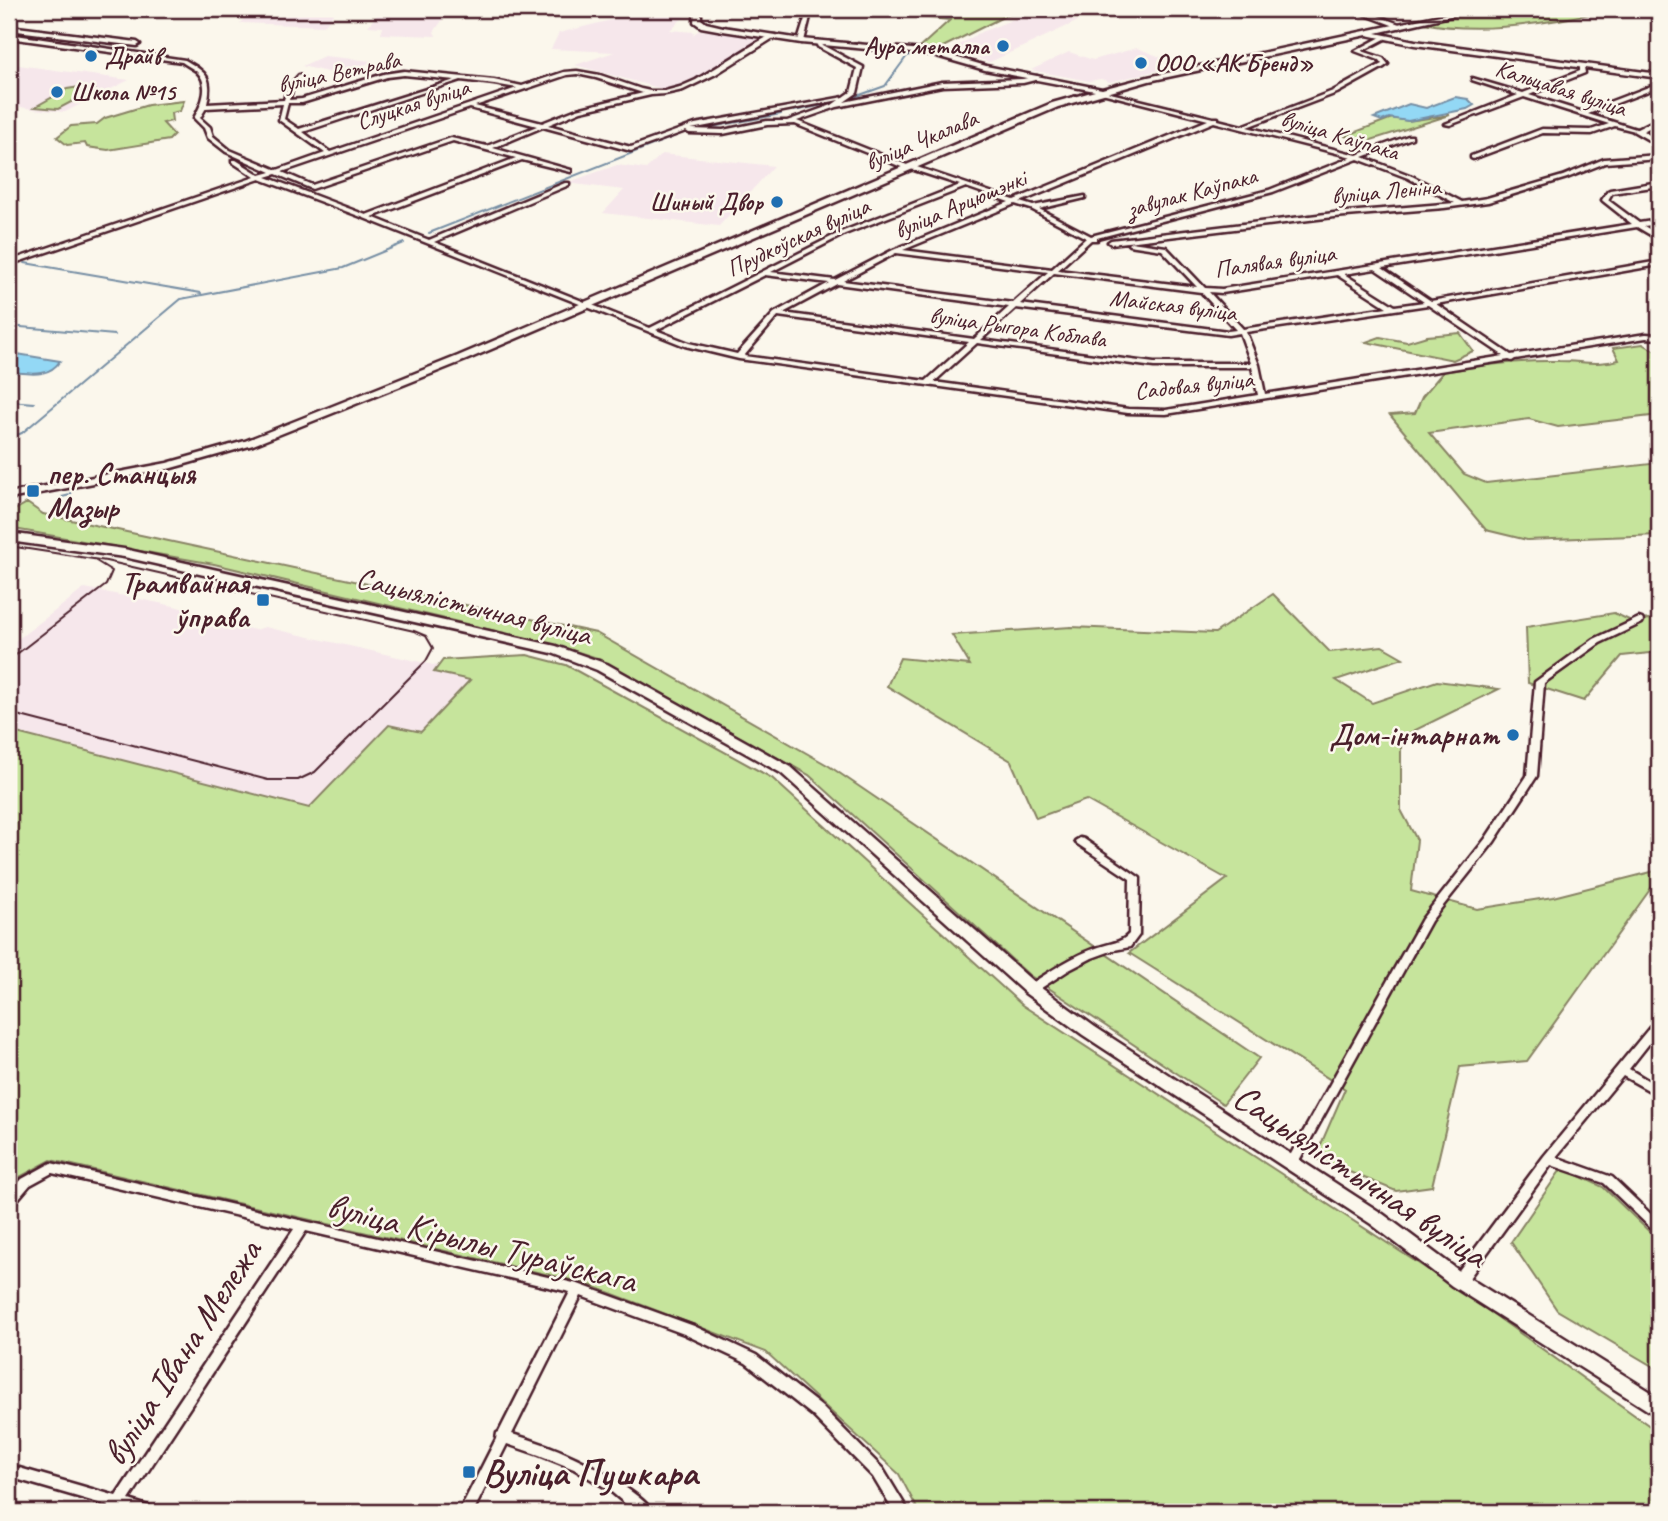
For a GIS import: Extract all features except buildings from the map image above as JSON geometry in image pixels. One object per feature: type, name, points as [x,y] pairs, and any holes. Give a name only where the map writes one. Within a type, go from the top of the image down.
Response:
[{"type":"main road","points":[[698,9],[697,20],[704,25],[802,41],[911,50],[1100,91]]},
{"type":"main road","name":"вуліца Чкалава","points":[[9,496],[168,466],[249,443],[462,358],[1055,105],[1100,91],[1478,9]]},
{"type":"main road","points":[[1365,33],[1582,68],[1659,76]]},
{"type":"main road","points":[[1637,131],[1659,120]]},
{"type":"main road","points":[[1637,131],[1659,144]]},
{"type":"main road","name":"Сацыялістычная вуліца","points":[[9,537],[124,553],[556,650],[602,667],[799,778],[1031,989],[1089,1031],[1377,1219],[1459,1281],[1659,1407]]},
{"type":"street","points":[[802,41],[810,9]]},
{"type":"street","points":[[1352,9],[1400,26]]},
{"type":"street","points":[[1373,16],[1402,9]]},
{"type":"street","points":[[1442,9],[1451,14]]},
{"type":"street","points":[[9,31],[135,45]]},
{"type":"street","points":[[9,31],[28,38],[183,61],[194,66],[205,77],[208,87],[204,106],[197,118],[217,144],[249,163],[312,187],[453,139],[569,171]]},
{"type":"street","points":[[28,38],[38,33]]},
{"type":"street","points":[[488,148],[579,110],[667,91],[720,71],[773,36]]},
{"type":"street","name":"вуліца Каўпака","points":[[1244,127],[1335,92],[1385,64],[1381,59],[1358,51],[1383,38]]},
{"type":"street","points":[[472,106],[631,149],[681,130],[842,98],[854,93],[860,67],[819,43]]},
{"type":"street","points":[[1448,124],[1583,72],[1582,68]]},
{"type":"street","name":"Слуцкая вуліца","points":[[9,263],[566,73],[581,72],[652,93]]},
{"type":"street","name":"вуліца Ветрава","points":[[204,106],[283,104],[386,75],[404,73],[463,78],[523,88]]},
{"type":"street","points":[[299,77],[290,88],[283,104],[281,120],[328,153]]},
{"type":"street","points":[[297,132],[463,78]]},
{"type":"street","name":"вуліца Чкалава","points":[[681,130],[723,132],[791,120],[834,106],[908,89],[942,84],[1023,82],[1037,78]]},
{"type":"street","name":"Кальцавая вуліца","points":[[1474,79],[1637,131]]},
{"type":"street","points":[[1582,114],[1659,85]]},
{"type":"street","name":"вуліца Каўпака","points":[[1100,91],[1357,157],[1410,177],[1461,203]]},
{"type":"street","points":[[834,106],[842,98]]},
{"type":"street","points":[[785,110],[791,120],[907,167],[1034,208],[1090,238],[1164,248]]},
{"type":"street","name":"вуліца Арцюшэнкі","points":[[739,357],[776,314],[895,251],[1216,119]]},
{"type":"street","points":[[1473,157],[1542,131],[1592,132],[1614,124]]},
{"type":"street","name":"завулак Каўпака","points":[[1090,238],[1271,191],[1410,137]]},
{"type":"street","name":"вуліца Леніна","points":[[1111,242],[1171,233],[1461,203],[1501,196],[1565,177],[1604,161],[1659,157]]},
{"type":"street","points":[[366,217],[522,158]]},
{"type":"street","name":"Садовая вуліца","points":[[234,161],[259,177],[687,345],[739,357],[1128,411],[1166,412],[1646,336],[1659,337]]},
{"type":"street","points":[[429,242],[566,184]]},
{"type":"street","points":[[1659,184],[1610,192],[1605,200],[1659,238]]},
{"type":"street","name":"Прудкоўская вуліца","points":[[651,330],[843,233],[966,185]]},
{"type":"street","name":"завулак Каўпака","points":[[1034,208],[1083,197]]},
{"type":"street","name":"Палявая вуліца","points":[[895,251],[1222,291],[1659,222]]},
{"type":"street","points":[[1156,237],[1201,290],[1243,333],[1255,365],[1262,397]]},
{"type":"street","points":[[928,383],[1090,238]]},
{"type":"street","name":"Майская вуліца","points":[[764,273],[1243,333],[1659,263]]},
{"type":"street","points":[[1377,267],[1512,359]]},
{"type":"street","points":[[1337,272],[1393,308]]},
{"type":"street","name":"вуліца Рыгора Коблава","points":[[776,314],[1154,365],[1255,365]]},
{"type":"street","points":[[1292,1163],[1427,919],[1490,840],[1532,776],[1540,682],[1597,641],[1639,621]]},
{"type":"street","points":[[1031,989],[1085,956],[1110,946],[1126,944],[1133,936],[1135,878],[1080,841]]},
{"type":"street","points":[[1459,1281],[1548,1158],[1659,1024]]},
{"type":"street","points":[[1622,1070],[1659,1092]]},
{"type":"street","points":[[1548,1158],[1608,1180],[1659,1229]]},
{"type":"street","name":"вуліца Кірылы Тураўскага","points":[[9,1202],[26,1182],[51,1168],[579,1289],[689,1329],[751,1359],[817,1411],[878,1473],[902,1512]]},
{"type":"street","name":"вуліца Івана Мележа","points":[[116,1507],[302,1227]]},
{"type":"street","points":[[466,1512],[579,1289]]},
{"type":"street","points":[[502,1437],[556,1452],[621,1488],[645,1512]]},
{"type":"street","points":[[9,1471],[116,1507],[149,1512]]},
{"type":"shaded area","points":[[253,9],[337,9],[324,26],[240,23]]},
{"type":"shaded area","points":[[382,9],[450,9],[434,32],[436,36],[381,34],[383,27],[368,26]]},
{"type":"shaded area","points":[[622,9],[688,9],[685,16],[670,30],[694,32],[693,35],[699,30],[769,37],[717,71],[666,90],[575,65],[614,52],[551,49],[559,33],[615,19]]},
{"type":"shaded area","points":[[1039,9],[1104,9],[990,62],[949,51],[979,33]]},
{"type":"shaded area","points":[[1137,48],[1171,61],[1159,65],[1168,68],[1110,82],[1101,79],[1089,81],[1031,70],[1069,52],[1093,60]]},
{"type":"shaded area","points":[[324,56],[372,61],[344,76],[302,66]]},
{"type":"shaded area","name":"Школа №15","points":[[11,64],[129,80],[65,112],[32,109],[9,105]]},
{"type":"shaded area","points":[[662,154],[774,166],[719,226],[603,213],[624,190],[566,183],[617,165],[646,169]]},
{"type":"shaded area","points":[[85,588],[174,606],[196,612],[200,617],[255,630],[265,627],[438,666],[435,671],[471,679],[421,732],[389,725],[309,808],[9,731],[9,646]]},
{"type":"green space","points":[[834,9],[1019,9],[935,51],[918,49],[950,20]]},
{"type":"green space","points":[[1486,9],[1611,9],[1565,19],[1493,28],[1423,23]]},
{"type":"green space","points":[[80,87],[94,90],[58,109],[35,107],[67,89]]},
{"type":"green space","points":[[184,101],[180,111],[171,113],[172,121],[163,123],[174,135],[169,140],[108,150],[87,147],[85,143],[67,145],[57,137],[71,126],[97,124],[105,118],[148,105]]},
{"type":"green space","points":[[1450,115],[1362,143],[1345,136],[1392,118],[1408,121]]},
{"type":"green space","points":[[1460,333],[1473,351],[1453,360],[1366,342],[1380,337],[1407,342],[1427,336]]},
{"type":"green space","points":[[1643,344],[1659,353],[1659,415],[1558,427],[1529,419],[1429,433],[1464,474],[1486,483],[1659,463],[1659,535],[1527,540],[1486,530],[1390,415],[1415,413],[1422,397],[1443,372],[1515,362],[1610,362],[1619,360],[1613,348]]},
{"type":"green space","points":[[27,503],[43,514],[596,633],[829,766],[1259,1058],[1223,1104],[1029,975],[809,775],[597,658],[559,646],[214,564],[14,529],[13,511]]},
{"type":"green space","points":[[1273,594],[1330,652],[1382,646],[1403,658],[1336,680],[1372,703],[1437,681],[1499,689],[1401,737],[1401,810],[1417,840],[1411,891],[1477,909],[1553,897],[1659,870],[1659,877],[1527,1061],[1460,1067],[1432,1186],[1396,1191],[1315,1158],[1345,1089],[1129,953],[1227,879],[1086,800],[1036,818],[1011,761],[887,686],[900,658],[970,665],[952,635],[1071,627],[1215,633]]},
{"type":"green space","points":[[1614,613],[1629,620],[1659,619],[1659,652],[1622,656],[1584,701],[1528,683],[1526,627]]},
{"type":"green space","points":[[527,655],[566,665],[772,778],[1022,1005],[1464,1293],[1658,1432],[1659,1512],[919,1512],[899,1474],[766,1352],[584,1283],[51,1160],[16,1179],[9,1188],[9,731],[309,808],[389,725],[421,732],[470,680],[434,672],[443,660]]},
{"type":"green space","points":[[1562,1168],[1603,1187],[1659,1241],[1659,1370],[1557,1310],[1511,1242]]},
{"type":"water","points":[[1455,97],[1468,99],[1474,105],[1467,109],[1408,121],[1389,118],[1382,121],[1374,118],[1409,104],[1426,108]]},
{"type":"water","points":[[9,353],[60,361],[44,373],[9,372]]},
{"type":"waterway","points":[[946,18],[978,9]]},
{"type":"waterway","points":[[846,100],[885,86],[907,56],[916,53]]},
{"type":"waterway","points":[[794,111],[828,104]]},
{"type":"waterway","points":[[700,129],[781,114]]},
{"type":"waterway","points":[[429,233],[683,133]]},
{"type":"waterway","points":[[9,438],[22,433],[181,299],[343,268],[404,243]]},
{"type":"waterway","points":[[25,263],[201,293]]},
{"type":"waterway","points":[[9,326],[115,335]]},
{"type":"waterway","points":[[9,401],[34,403]]},
{"type":"waterway","points":[[62,497],[70,495],[73,490]]},
{"type":"tram line","points":[[9,546],[106,561],[414,631],[426,636],[433,648],[426,661],[315,772],[298,780],[268,780],[9,713]]},
{"type":"tram line","points":[[9,660],[106,585],[112,571],[96,561]]},
{"type":"place","name":"Аура металла","points":[[1003,46]]},
{"type":"place","name":"Драйв","points":[[91,56]]},
{"type":"place","name":"ООО «АК Бренд»","points":[[1141,63]]},
{"type":"place","name":"Школа №15","points":[[57,92]]},
{"type":"place","name":"Шиный Двор","points":[[777,202]]},
{"type":"place","name":"пер. Станцыя Мазыр","points":[[33,491]]},
{"type":"place","name":"Трамвайная ўправа","points":[[263,600]]},
{"type":"place","name":"Дом-інтарнат","points":[[1513,735]]},
{"type":"place","name":"Вуліца Пушкара","points":[[469,1472]]}]
